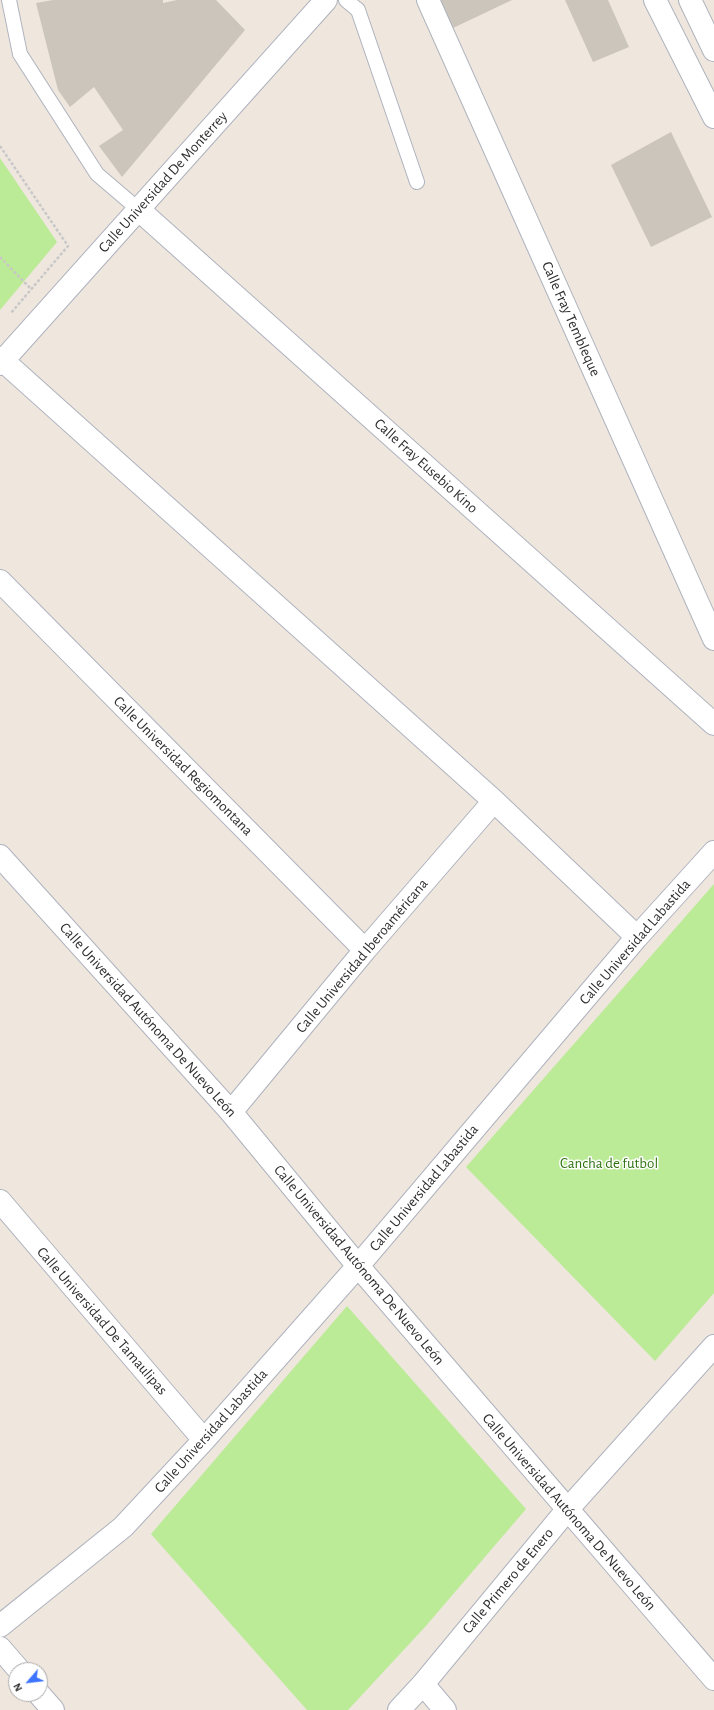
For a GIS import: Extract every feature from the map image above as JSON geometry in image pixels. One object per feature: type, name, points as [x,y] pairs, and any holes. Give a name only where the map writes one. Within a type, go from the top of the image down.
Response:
[{"type":"street","name":"Calle Universidad De Monterrey","points":[[1,361],[326,0]]},
{"type":"street","name":"Calle Fray Tembleque","points":[[428,0],[714,639]]},
{"type":"street","points":[[655,0],[714,117]]},
{"type":"street","points":[[690,0],[712,43]]},
{"type":"street","name":"Calle Fray Eusebio Kino","points":[[138,209],[714,724]]},
{"type":"street","points":[[1,361],[494,801],[637,938]]},
{"type":"street","name":"Calle Universidad Regiomontana","points":[[0,581],[365,950]]},
{"type":"street","name":"Calle Universidad Iberoaméricana","points":[[231,1112],[365,950],[494,801]]},
{"type":"street","name":"Calle Universidad Labastida","points":[[0,1626],[123,1527],[204,1440],[358,1266],[637,938],[714,852]]},
{"type":"street","name":"Calle Universidad Autónoma De Nuevo León","points":[[0,856],[231,1112],[358,1266],[567,1510],[714,1678]]},
{"type":"street","name":"Calle Universidad De Tamaulipas","points":[[0,1201],[204,1440]]},
{"type":"street","name":"Calle Primero de Enero","points":[[399,1710],[567,1510],[714,1346]]},
{"type":"street","points":[[0,1648],[12,1662]]},
{"type":"street","points":[[422,1684],[445,1710]]},
{"type":"street","points":[[46,1702],[53,1710]]},
{"type":"lane","points":[[9,0],[20,54],[97,174],[138,209]]},
{"type":"lane","points":[[346,0],[358,10],[417,182]]},
{"type":"path","points":[[0,146],[68,246],[10,313]]},
{"type":"path","points":[[0,258],[31,289]]},
{"type":"green space","points":[[0,158],[57,242],[0,310]]},
{"type":"green space","name":"Cancha de futbol","points":[[714,884],[714,1293],[655,1361],[466,1167]]},
{"type":"green space","points":[[347,1306],[526,1509],[425,1627],[348,1710],[307,1710],[151,1534]]},
{"type":"building","points":[[53,0],[163,0],[163,3],[177,0],[216,0],[245,30],[122,177],[99,146],[123,130],[94,87],[70,107],[58,90],[36,3]]},
{"type":"building","points":[[440,0],[512,0],[453,28]]},
{"type":"building","points":[[565,0],[608,0],[629,47],[593,62]]},
{"type":"building","points":[[671,132],[712,217],[651,247],[611,165]]}]
